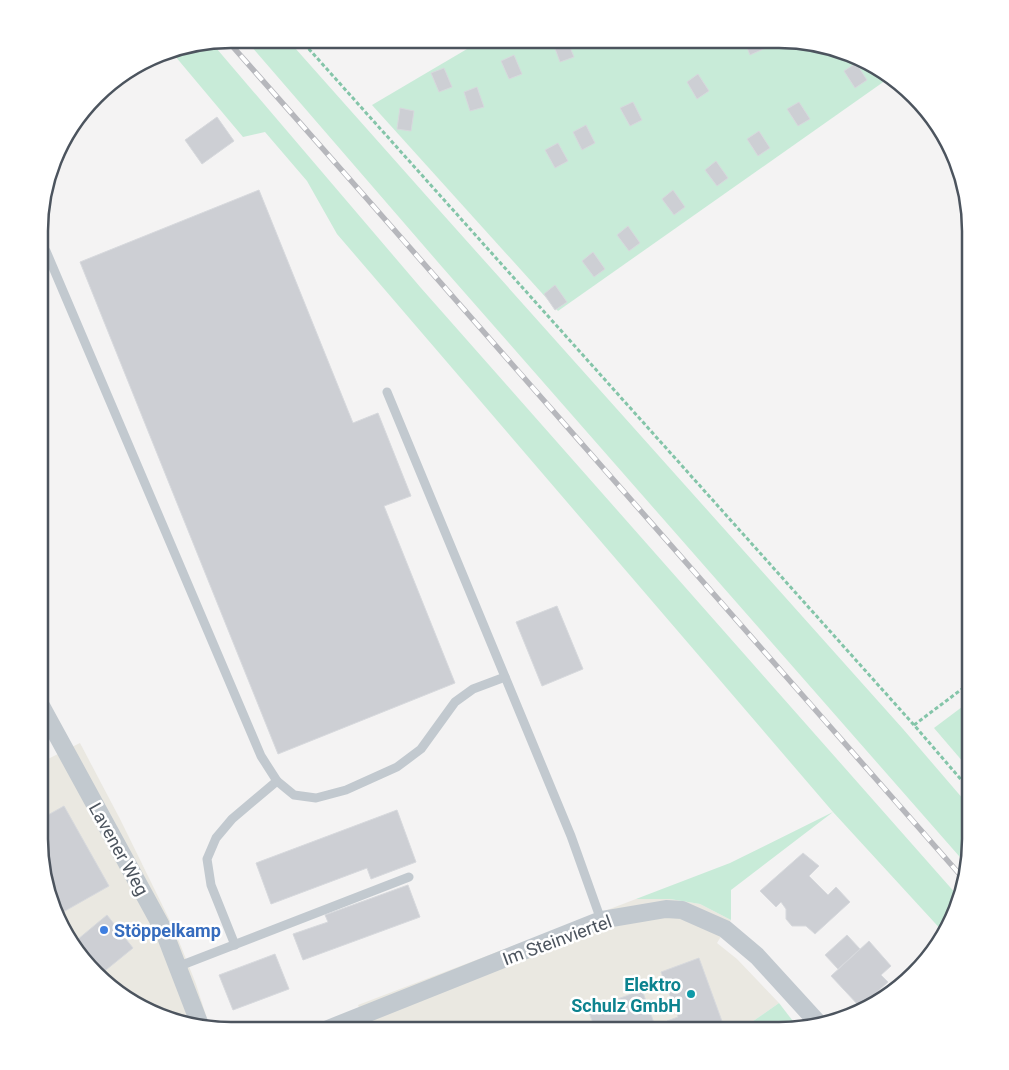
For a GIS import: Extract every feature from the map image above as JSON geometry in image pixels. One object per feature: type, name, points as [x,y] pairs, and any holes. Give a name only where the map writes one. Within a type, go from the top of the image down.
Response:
[{"type":"street","name":"Lavener Weg","points":[[48,719],[163,929],[198,1020]]},
{"type":"street","name":"Im Steinviertel","points":[[346,1022],[601,920],[666,909],[682,910],[725,929],[757,956],[814,1019]]},
{"type":"lane","points":[[48,256],[257,747],[277,782],[294,795],[316,798],[346,790],[397,767],[421,749],[455,702],[473,689],[505,677]]},
{"type":"lane","points":[[387,392],[571,836],[601,920]]},
{"type":"lane","points":[[235,945],[211,885],[208,859],[216,838],[232,819],[277,782]]},
{"type":"lane","points":[[177,967],[408,877]]},
{"type":"path","points":[[308,48],[962,781]]},
{"type":"path","points":[[914,725],[962,689]]},
{"type":"shaded area","points":[[80,743],[174,929],[196,984],[208,1021],[160,1009],[129,992],[101,969],[78,941],[61,910],[49,864],[48,759]]},
{"type":"shaded area","points":[[636,899],[670,899],[700,904],[731,920],[717,943],[737,959],[779,1003],[752,1022],[365,1022],[358,1005]]},
{"type":"green space","points":[[216,48],[421,288],[954,891],[948,910],[939,928],[833,812],[337,234],[307,181],[265,132],[243,137],[175,56]]},
{"type":"green space","points":[[253,48],[295,48],[903,729],[962,798],[961,858],[443,268]]},
{"type":"green space","points":[[469,48],[791,48],[814,51],[849,61],[885,81],[558,311],[372,105]]},
{"type":"green space","points":[[962,707],[962,761],[934,728]]},
{"type":"green space","points":[[833,812],[731,890],[731,920],[700,904],[670,899],[636,899],[730,863]]},
{"type":"green space","points":[[779,1003],[793,1022],[791,1022],[752,1022]]},
{"type":"building","points":[[555,48],[570,48],[574,57],[560,62]]},
{"type":"building","points":[[747,48],[766,48],[750,55]]},
{"type":"building","points":[[514,55],[522,74],[509,79],[501,61]]},
{"type":"building","points":[[855,64],[867,80],[855,88],[844,71]]},
{"type":"building","points":[[444,68],[452,87],[439,92],[431,73]]},
{"type":"building","points":[[698,74],[709,91],[697,99],[687,82]]},
{"type":"building","points":[[477,87],[484,107],[470,111],[464,92]]},
{"type":"building","points":[[633,102],[642,120],[630,126],[620,108]]},
{"type":"building","points":[[799,102],[810,119],[798,126],[787,109]]},
{"type":"building","points":[[400,108],[414,111],[411,131],[397,129]]},
{"type":"building","points":[[217,117],[234,141],[202,164],[185,140]]},
{"type":"building","points":[[586,125],[595,143],[582,150],[573,132]]},
{"type":"building","points":[[759,131],[770,148],[758,156],[747,139]]},
{"type":"building","points":[[558,143],[568,161],[555,168],[545,150]]},
{"type":"building","points":[[716,161],[728,178],[717,186],[705,170]]},
{"type":"building","points":[[259,190],[353,423],[378,413],[411,496],[384,506],[455,683],[278,754],[80,262]]},
{"type":"building","points":[[673,190],[685,207],[674,215],[662,199]]},
{"type":"building","points":[[628,226],[640,243],[629,251],[617,235]]},
{"type":"building","points":[[593,252],[605,269],[594,277],[582,261]]},
{"type":"building","points":[[555,285],[567,302],[555,310],[544,294]]},
{"type":"building","points":[[557,606],[583,669],[542,686],[516,622]]},
{"type":"building","points":[[64,806],[109,886],[62,913],[49,864],[48,815]]},
{"type":"building","points":[[397,810],[416,862],[371,879],[367,868],[271,904],[256,863]]},
{"type":"building","points":[[803,853],[819,866],[809,876],[828,895],[836,887],[850,902],[815,934],[806,926],[792,926],[786,919],[786,909],[781,902],[776,907],[760,891]]},
{"type":"building","points":[[408,885],[420,917],[303,960],[293,934],[328,922],[325,915]]},
{"type":"building","name":"Stöppelkamp","points":[[107,915],[133,948],[104,972],[77,940]]},
{"type":"building","points":[[847,935],[860,949],[838,969],[825,955]]},
{"type":"building","points":[[869,941],[891,966],[881,975],[888,982],[870,998],[858,1005],[831,976]]},
{"type":"building","points":[[275,954],[289,989],[233,1010],[219,975]]},
{"type":"building","name":"Elektro Schulz GmbH","points":[[699,958],[722,1022],[667,1022],[678,1017],[661,972]]},
{"type":"building","points":[[642,990],[654,1022],[593,1022],[588,1010]]},
{"type":"railway","points":[[234,48],[958,873]]},
{"type":"place","name":"Stöppelkamp","points":[[104,930]]},
{"type":"place","name":"Elektro Schulz GmbH","points":[[691,994]]}]
